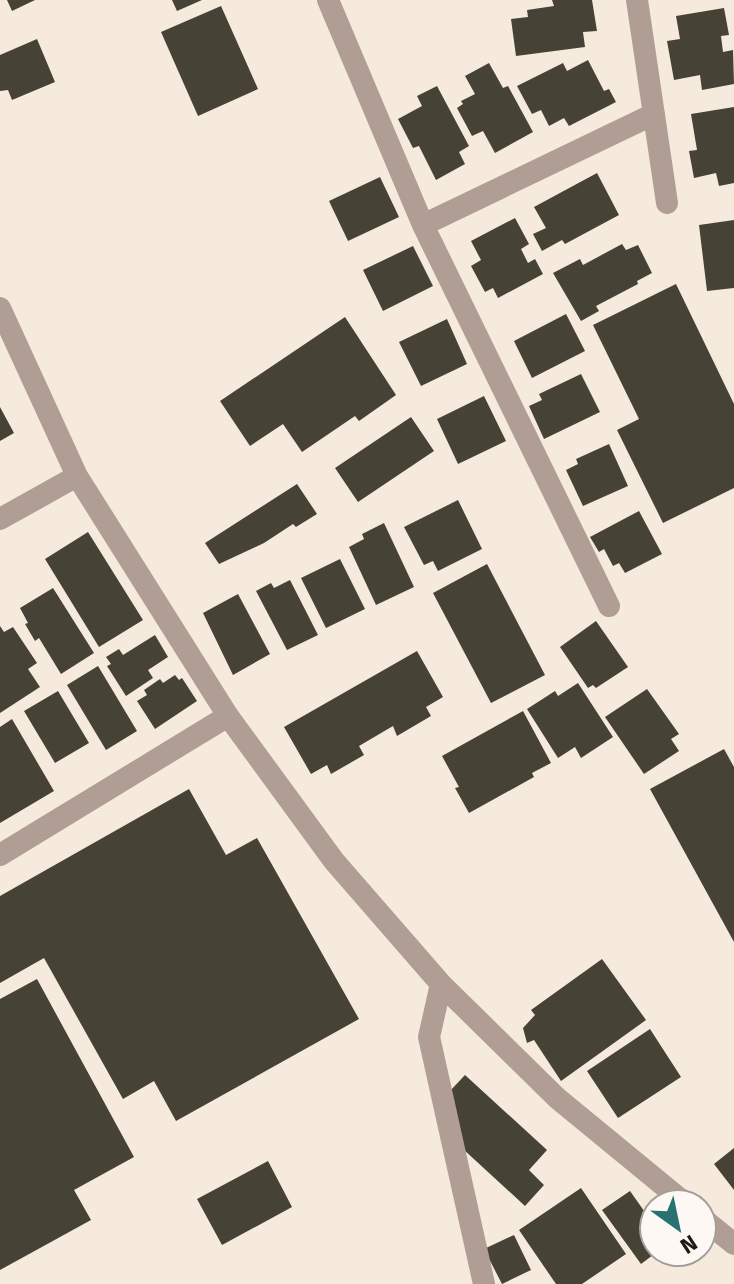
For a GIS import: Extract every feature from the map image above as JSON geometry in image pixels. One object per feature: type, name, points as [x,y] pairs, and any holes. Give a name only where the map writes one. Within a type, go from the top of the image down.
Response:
[{"type":"street","points":[[328,0],[423,225],[609,606]]},
{"type":"street","points":[[637,0],[667,203]]},
{"type":"street","points":[[423,225],[654,114]]},
{"type":"street","points":[[0,308],[77,476],[228,716],[334,861],[441,984],[557,1098],[667,1188]]},
{"type":"street","points":[[0,519],[77,476]]},
{"type":"street","points":[[0,855],[228,716]]},
{"type":"street","points":[[441,984],[429,1037],[484,1284]]},
{"type":"street","points":[[718,1231],[734,1244]]},
{"type":"building","points":[[7,0],[35,0],[12,11]]},
{"type":"building","points":[[172,0],[202,0],[177,11]]},
{"type":"building","points":[[552,0],[592,0],[597,31],[583,32],[585,47],[516,56],[511,19],[528,17],[527,10],[554,6]]},
{"type":"building","points":[[221,6],[258,89],[198,116],[161,32]]},
{"type":"building","points":[[724,8],[729,35],[721,36],[723,52],[733,50],[734,84],[702,90],[700,75],[674,80],[667,41],[680,39],[676,16]]},
{"type":"building","points":[[37,39],[55,82],[12,100],[8,90],[0,91],[0,55]]},
{"type":"building","points":[[588,60],[604,91],[609,89],[616,102],[569,126],[564,118],[549,126],[541,110],[532,114],[517,86],[563,63],[567,71]]},
{"type":"building","points":[[489,63],[503,88],[508,86],[533,132],[495,153],[483,131],[472,136],[457,108],[463,104],[461,101],[475,94],[465,76]]},
{"type":"building","points":[[437,86],[469,146],[459,152],[465,164],[436,180],[419,146],[413,148],[398,119],[422,106],[417,96]]},
{"type":"building","points":[[734,107],[734,183],[719,186],[716,173],[694,178],[689,151],[697,150],[691,114]]},
{"type":"building","points":[[597,173],[619,215],[565,244],[562,240],[542,251],[533,234],[546,228],[534,207]]},
{"type":"building","points":[[380,177],[399,217],[348,241],[329,201]]},
{"type":"building","points":[[515,218],[529,244],[521,249],[528,263],[535,259],[543,274],[498,298],[493,288],[485,292],[471,266],[481,260],[471,241]]},
{"type":"building","points":[[734,220],[734,288],[707,291],[699,225]]},
{"type":"building","points":[[622,244],[626,250],[638,245],[652,273],[596,306],[599,311],[581,321],[553,273],[580,259],[583,265]]},
{"type":"building","points":[[413,246],[433,286],[383,311],[363,270]]},
{"type":"building","points":[[676,284],[734,404],[734,488],[663,523],[617,430],[639,419],[593,325]]},
{"type":"building","points":[[566,314],[585,351],[532,378],[514,341]]},
{"type":"building","points":[[345,317],[396,395],[359,421],[355,416],[302,452],[283,424],[250,446],[220,401]]},
{"type":"building","points":[[447,319],[467,364],[421,386],[399,342]]},
{"type":"building","points":[[581,374],[600,412],[544,439],[529,406],[542,400],[539,394]]},
{"type":"building","points":[[484,396],[506,441],[458,464],[437,419]]},
{"type":"building","points":[[0,407],[14,433],[0,441]]},
{"type":"building","points":[[411,417],[434,451],[358,502],[335,468]]},
{"type":"building","points":[[609,444],[628,486],[583,506],[566,470],[578,464],[576,459]]},
{"type":"building","points":[[297,484],[317,514],[219,564],[205,543]]},
{"type":"building","points":[[458,500],[482,549],[438,571],[433,561],[424,565],[404,527]]},
{"type":"building","points":[[639,511],[662,554],[625,573],[619,563],[613,566],[604,549],[599,552],[590,537]]},
{"type":"building","points":[[384,523],[414,587],[376,605],[349,547],[364,539],[362,534]]},
{"type":"building","points":[[88,532],[143,620],[99,647],[45,559]]},
{"type":"building","points":[[340,559],[365,609],[326,628],[301,578]]},
{"type":"building","points":[[487,564],[545,675],[491,703],[433,593]]},
{"type":"building","points":[[290,580],[318,635],[287,650],[256,591],[271,583],[274,588]]},
{"type":"building","points":[[53,588],[94,653],[61,674],[39,638],[35,641],[20,608]]},
{"type":"building","points":[[238,594],[270,654],[233,675],[203,613]]},
{"type":"building","points":[[596,621],[628,667],[596,688],[593,685],[588,688],[560,647]]},
{"type":"building","points":[[0,626],[4,632],[13,627],[37,663],[28,669],[40,687],[0,713]]},
{"type":"building","points":[[155,635],[168,657],[148,670],[153,678],[126,696],[107,666],[111,664],[106,657],[119,649],[123,655]]},
{"type":"building","points":[[417,651],[443,697],[426,707],[431,716],[397,736],[393,726],[359,746],[364,755],[331,774],[327,765],[311,774],[284,727]]},
{"type":"building","points":[[98,666],[137,731],[106,750],[67,685]]},
{"type":"building","points":[[175,675],[179,680],[182,678],[197,701],[155,729],[137,701],[147,695],[144,690],[160,679],[163,683]]},
{"type":"building","points":[[578,683],[613,737],[581,758],[575,747],[558,758],[527,709],[555,691],[558,696]]},
{"type":"building","points":[[647,689],[679,734],[671,739],[679,751],[644,774],[605,717]]},
{"type":"building","points":[[58,691],[89,743],[55,763],[24,711]]},
{"type":"building","points":[[523,711],[551,763],[532,773],[534,777],[469,813],[442,756]]},
{"type":"building","points":[[12,719],[54,791],[0,823],[0,727]]},
{"type":"building","points":[[724,749],[734,767],[734,942],[650,789]]},
{"type":"building","points":[[189,789],[226,855],[257,838],[359,1019],[176,1121],[154,1081],[123,1099],[44,958],[0,983],[0,896]]},
{"type":"building","points":[[602,959],[646,1020],[561,1081],[534,1040],[527,1043],[523,1028],[535,1015],[531,1010]]},
{"type":"building","points":[[37,979],[134,1157],[74,1190],[91,1220],[0,1270],[0,999]]},
{"type":"building","points":[[650,1029],[681,1077],[618,1118],[587,1071]]},
{"type":"building","points":[[465,1075],[547,1150],[529,1170],[544,1185],[525,1206],[463,1149],[450,1091]]},
{"type":"building","points":[[734,1148],[734,1190],[714,1164]]},
{"type":"building","points":[[268,1161],[292,1207],[222,1245],[197,1199]]},
{"type":"building","points":[[581,1188],[626,1254],[582,1284],[556,1284],[519,1230]]},
{"type":"building","points":[[630,1191],[638,1202],[638,1260],[602,1210]]},
{"type":"building","points":[[514,1235],[531,1270],[502,1284],[484,1249]]}]
